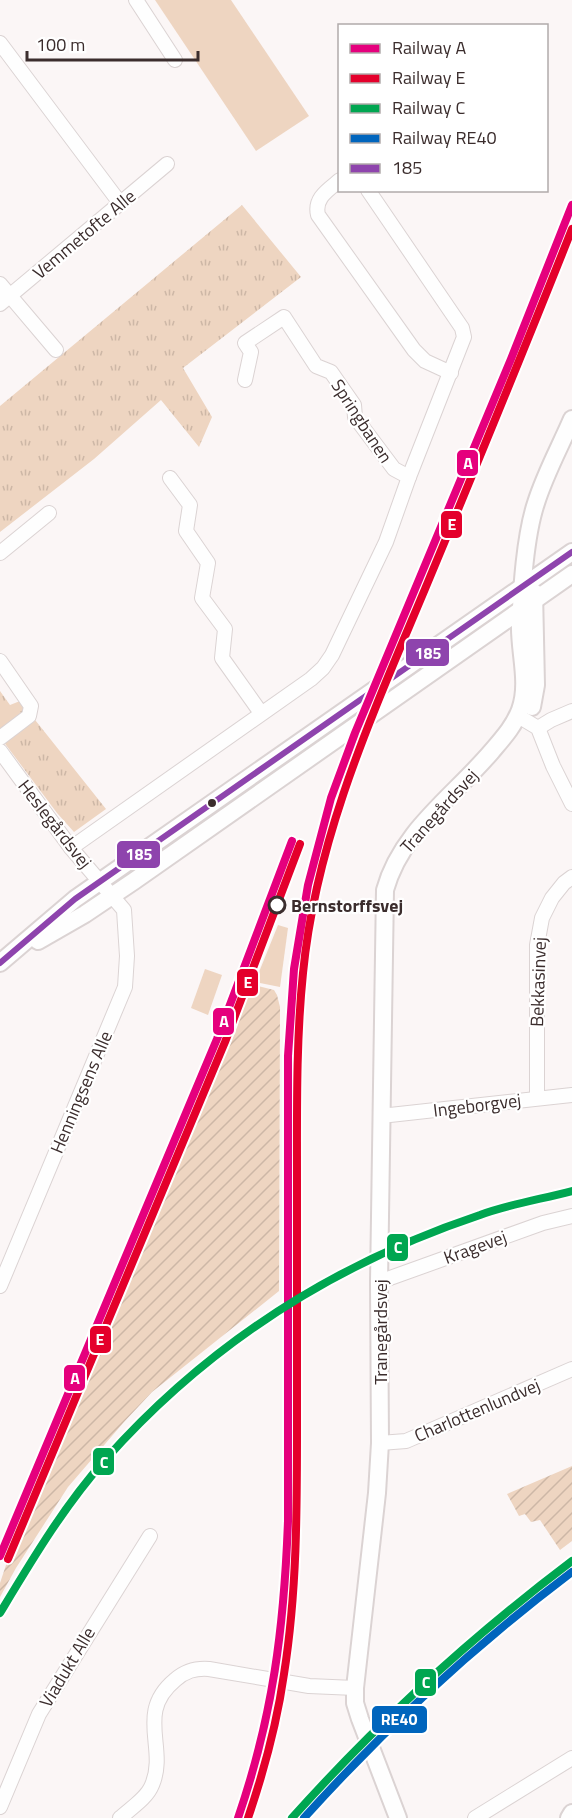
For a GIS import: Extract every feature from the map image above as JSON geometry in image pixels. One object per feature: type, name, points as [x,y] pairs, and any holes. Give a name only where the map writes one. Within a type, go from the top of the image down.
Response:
[{"type":"street","points":[[136,0],[175,60]]},
{"type":"street","points":[[0,43],[120,203]]},
{"type":"street","name":"Vemmetofte Alle","points":[[5,300],[166,164]]},
{"type":"street","points":[[338,181],[319,198],[316,207],[318,215],[408,343],[425,361],[450,373]]},
{"type":"street","name":"Springbanen","points":[[71,848],[311,679],[323,668],[332,655],[386,542],[464,337],[462,328],[369,192]]},
{"type":"street","points":[[0,284],[5,300],[56,350]]},
{"type":"street","name":"Springbanen","points":[[245,380],[251,352],[246,344],[284,317],[316,366],[331,372],[354,405],[355,417],[394,470],[409,477]]},
{"type":"street","points":[[508,596],[513,587],[517,548],[525,511],[540,490],[572,419]]},
{"type":"street","points":[[170,478],[190,505],[186,531],[208,563],[202,598],[225,629],[222,658],[261,713]]},
{"type":"street","name":"Tranegårdsvej","points":[[398,1818],[355,1703],[380,1443],[379,1282],[385,890],[389,876],[406,844],[481,764],[509,730],[528,722],[521,707],[524,686],[520,636],[528,605],[532,513],[540,490]]},
{"type":"street","points":[[0,553],[49,513]]},
{"type":"street","points":[[3,961],[75,899],[100,881],[572,552]]},
{"type":"street","points":[[3,961],[112,896],[572,574]]},
{"type":"street","points":[[0,661],[31,706],[29,716],[0,738]]},
{"type":"street","points":[[572,711],[528,722],[572,804]]},
{"type":"street","name":"Heslegårdsvej","points":[[0,751],[71,848],[112,896]]},
{"type":"street","name":"Bekkasinvej","points":[[537,1098],[537,945],[542,918],[552,898],[572,877]]},
{"type":"street","name":"Henningsens Alle","points":[[0,1286],[124,987],[127,956],[125,914],[112,896]]},
{"type":"street","name":"Ingeborgvej","points":[[382,1114],[415,1113],[572,1095]]},
{"type":"street","name":"Kragevej","points":[[379,1282],[543,1223],[572,1216]]},
{"type":"street","name":"Charlottenlundvej","points":[[380,1443],[406,1440],[572,1369]]},
{"type":"street","name":"Viadukt Alle","points":[[0,1807],[39,1714],[150,1536]]},
{"type":"street","points":[[120,1818],[152,1786],[156,1772],[154,1714],[160,1697],[182,1673],[196,1668],[209,1669],[309,1686],[355,1688]]},
{"type":"street","points":[[475,1818],[572,1758]]},
{"type":"street","points":[[569,1818],[572,1813]]},
{"type":"green space","points":[[155,0],[231,0],[309,116],[256,151]]},
{"type":"green space","points":[[242,205],[301,277],[183,368],[212,417],[199,447],[161,400],[94,459],[0,532],[0,406]]},
{"type":"green space","points":[[0,691],[10,705],[20,701],[106,809],[74,832],[0,737]]},
{"type":"green space","points":[[278,925],[288,928],[280,987],[255,982]]},
{"type":"green space","points":[[205,969],[222,975],[208,1015],[191,1008]]},
{"type":"green space","points":[[254,985],[274,990],[280,1007],[279,1291],[152,1392],[124,1422],[68,1487],[0,1597],[0,1583],[9,1556],[245,997]]},
{"type":"green space","points":[[572,1466],[572,1541],[560,1550],[540,1520],[531,1522],[525,1514],[519,1516],[507,1494]]},
{"type":"rail line","name":"A","points":[[238,1818],[260,1744],[275,1671],[286,1560],[288,1521],[288,1056],[294,969],[308,885],[331,798],[355,733],[511,359],[572,205]]},
{"type":"rail line","name":"E","points":[[248,1818],[265,1765],[278,1711],[292,1612],[297,1489],[297,1076],[303,973],[320,873],[349,776],[367,729],[572,229]]},
{"type":"rail line","name":"A","points":[[0,1556],[217,1039],[292,841]]},
{"type":"rail line","name":"E","points":[[8,1559],[225,1042],[300,844]]},
{"type":"rail line","name":"C","points":[[0,1613],[62,1515],[105,1460],[145,1418],[230,1344],[276,1312],[324,1283],[374,1258],[426,1235],[491,1211],[572,1191]]},
{"type":"rail line","name":"C","points":[[292,1818],[391,1715],[497,1620],[572,1561]]},
{"type":"rail line","name":"RE40","points":[[304,1818],[335,1784],[432,1689],[500,1629],[572,1572]]},
{"type":"transit line","name":"185","points":[[0,963],[75,899],[572,552]]},
{"type":"place","name":"Bernstorffsvej","points":[[277,905]]}]
